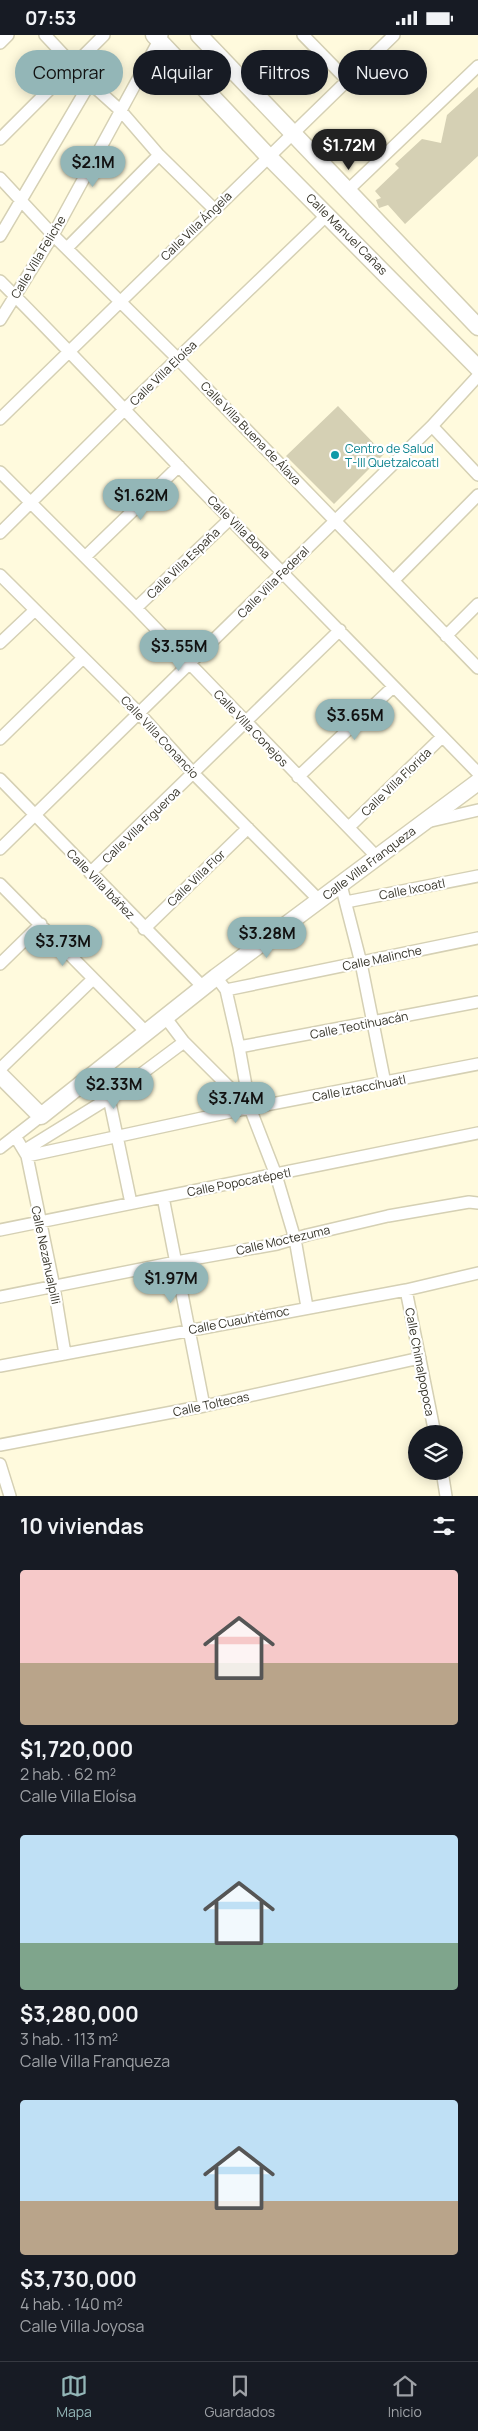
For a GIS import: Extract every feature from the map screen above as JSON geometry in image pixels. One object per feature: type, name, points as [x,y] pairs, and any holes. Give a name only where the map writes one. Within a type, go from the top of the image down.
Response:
[{"type":"street","points":[[0,43],[8,35]]},
{"type":"street","points":[[45,35],[59,50]]},
{"type":"street","points":[[90,50],[104,35]]},
{"type":"street","points":[[199,35],[478,327]]},
{"type":"street","points":[[302,35],[338,71]]},
{"type":"street","name":"Calle Villa Ángela","points":[[378,50],[394,35]]},
{"type":"street","name":"Calle Villa Feliche","points":[[0,320],[52,235],[121,111],[158,37]]},
{"type":"street","name":"Calle Manuel Cañas","points":[[158,37],[269,157],[328,214],[478,368]]},
{"type":"street","points":[[347,191],[478,66]]},
{"type":"street","name":"Calle Villa Ángela","points":[[0,419],[338,89]]},
{"type":"street","points":[[0,139],[46,95]]},
{"type":"street","points":[[0,236],[83,95]]},
{"type":"street","points":[[103,95],[121,111],[159,155],[214,209]]},
{"type":"street","points":[[66,249],[159,155]]},
{"type":"street","name":"Calle Villa Buena de Álava","points":[[0,178],[52,235],[178,359],[478,668]]},
{"type":"street","name":"Calle Villa Eloísa","points":[[0,533],[328,214]]},
{"type":"street","name":"Calle Villa Bona","points":[[0,281],[70,350],[230,519],[284,571],[393,687],[478,773]]},
{"type":"street","name":"Calle Villa Federal","points":[[0,849],[432,426],[478,376]]},
{"type":"street","points":[[432,426],[478,475]]},
{"type":"street","points":[[85,557],[179,466]]},
{"type":"street","name":"Calle Villa Conejos","points":[[0,472],[136,608],[376,856]]},
{"type":"street","points":[[394,580],[478,495]]},
{"type":"street","name":"Calle Villa España","points":[[136,608],[230,519]]},
{"type":"street","name":"Calle Villa Conancio","points":[[0,575],[139,713],[194,774],[320,901]]},
{"type":"street","points":[[446,636],[478,604]]},
{"type":"street","points":[[0,643],[35,610]]},
{"type":"street","name":"Calle Villa Figueroa","points":[[90,873],[340,630]]},
{"type":"street","points":[[0,739],[83,658]]},
{"type":"street","points":[[298,777],[393,687]]},
{"type":"street","name":"Calle Villa Florida","points":[[349,827],[442,737]]},
{"type":"street","name":"Calle Villa Ibáñez","points":[[0,779],[144,929],[203,987]]},
{"type":"street","name":"Calle Villa Franqueza","points":[[0,1148],[145,1031],[203,987],[221,983],[376,856],[478,782]]},
{"type":"street","points":[[422,823],[478,810]]},
{"type":"street","name":"Calle Villa Flor","points":[[144,929],[248,828]]},
{"type":"street","name":"Calle Ixcoatl","points":[[346,903],[478,876]]},
{"type":"street","points":[[0,884],[145,1031]]},
{"type":"street","points":[[341,885],[361,963],[385,1083]]},
{"type":"street","points":[[0,964],[41,924]]},
{"type":"street","name":"Calle Malinche","points":[[221,983],[361,963],[478,938]]},
{"type":"street","points":[[0,1069],[93,979]]},
{"type":"street","points":[[221,983],[239,1047],[250,1109],[276,1175],[295,1239],[307,1307]]},
{"type":"street","name":"Calle Teotihuacán","points":[[239,1047],[478,1002]]},
{"type":"street","points":[[164,1017],[184,1042],[250,1109]]},
{"type":"street","points":[[15,1136],[26,1153],[109,1098],[184,1042]]},
{"type":"street","name":"Calle Iztaccíhuatl","points":[[26,1153],[117,1137],[478,1063]]},
{"type":"street","points":[[97,1071],[109,1098],[131,1203]]},
{"type":"street","points":[[0,1075],[41,1116]]},
{"type":"street","name":"Calle Popocatépetl","points":[[0,1230],[478,1133]]},
{"type":"street","name":"Calle Nezahualpilli","points":[[26,1153],[39,1223],[54,1287],[65,1353]]},
{"type":"street","points":[[163,1197],[204,1406]]},
{"type":"street","name":"Calle Moctezuma","points":[[0,1297],[295,1239],[388,1216],[469,1202],[478,1203]]},
{"type":"street","name":"Calle Cuauhtémoc","points":[[0,1366],[307,1307],[406,1290],[478,1273]]},
{"type":"street","name":"Calle Chimalpopoca","points":[[406,1290],[433,1425]]},
{"type":"street","name":"Calle Toltecas","points":[[0,1445],[204,1406],[420,1358]]},
{"type":"street","points":[[0,1464],[10,1496]]},
{"type":"street","points":[[443,1480],[446,1496]]},
{"type":"building","points":[[478,87],[478,156],[405,224],[388,205],[379,208],[376,200],[381,198],[375,191],[399,168],[395,164],[422,139],[441,143],[447,115]]},
{"type":"building","name":"Centro de Salud T-III Quetzalcoatl","points":[[338,406],[384,454],[334,504],[286,456]]},
{"type":"place","name":"Centro de Salud T-III Quetzalcoatl","points":[[335,455]]}]
